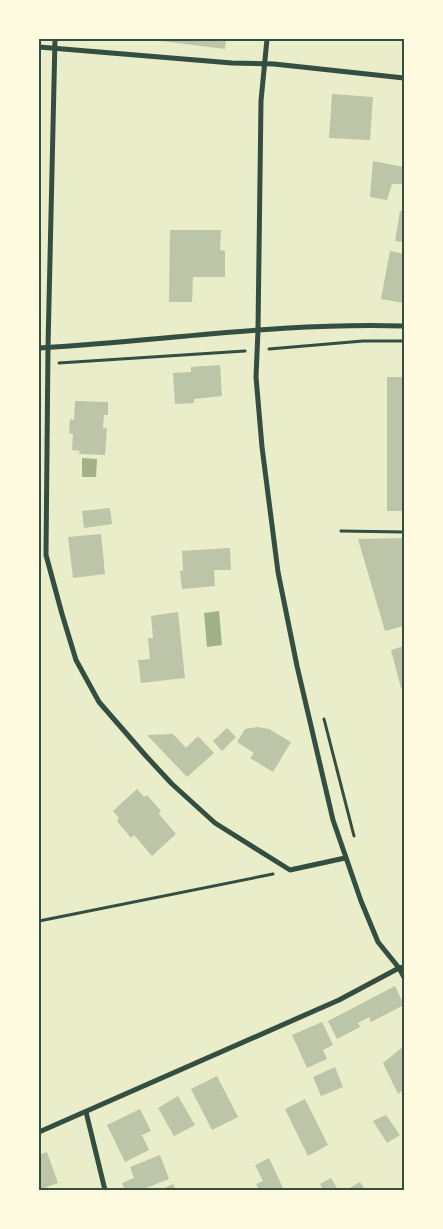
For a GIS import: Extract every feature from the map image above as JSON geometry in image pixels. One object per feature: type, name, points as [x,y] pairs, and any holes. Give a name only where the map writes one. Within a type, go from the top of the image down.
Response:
[{"type":"street","points":[[55,39],[48,347],[46,556],[76,660],[99,702],[172,784],[215,824],[290,870],[345,858]]},
{"type":"street","points":[[267,39],[263,64],[261,101],[256,376],[262,448],[278,572],[296,666],[333,820],[345,858],[378,942],[402,968],[404,977]]},
{"type":"street","points":[[39,47],[263,64],[404,78]]},
{"type":"street","points":[[39,348],[268,328],[331,325],[404,326]]},
{"type":"street","points":[[39,1132],[338,1000],[402,968]]},
{"type":"street","points":[[86,1112],[105,1190]]},
{"type":"path","points":[[268,328],[269,358]]},
{"type":"path","points":[[48,363],[257,350],[363,341],[404,341]]},
{"type":"path","points":[[341,531],[404,532]]},
{"type":"path","points":[[324,717],[354,838]]},
{"type":"path","points":[[39,921],[290,870]]},
{"type":"shaded area","points":[[82,458],[97,459],[96,477],[82,477]]},
{"type":"shaded area","points":[[219,611],[222,645],[207,647],[204,613]]},
{"type":"building","points":[[161,39],[226,39],[225,49],[161,41]]},
{"type":"building","points":[[332,94],[373,97],[370,140],[329,138]]},
{"type":"building","points":[[373,161],[404,167],[404,184],[392,184],[387,200],[370,197]]},
{"type":"building","points":[[400,211],[404,212],[404,242],[395,241]]},
{"type":"building","points":[[170,230],[221,230],[220,250],[225,251],[225,277],[193,277],[192,302],[169,302]]},
{"type":"building","points":[[390,251],[404,254],[404,303],[381,299]]},
{"type":"building","points":[[220,365],[222,396],[194,399],[194,403],[175,404],[173,373],[191,372],[191,367]]},
{"type":"building","points":[[387,377],[404,377],[404,511],[387,511]]},
{"type":"building","points":[[75,401],[108,402],[108,415],[104,415],[103,428],[107,428],[105,455],[79,454],[80,451],[72,450],[73,434],[69,433],[70,419],[74,420]]},
{"type":"building","points":[[110,508],[112,524],[84,528],[82,511]]},
{"type":"building","points":[[101,534],[105,574],[73,578],[68,537]]},
{"type":"building","points":[[404,538],[404,626],[385,631],[358,539]]},
{"type":"building","points":[[230,548],[231,570],[214,570],[215,586],[182,589],[180,571],[183,571],[182,551]]},
{"type":"building","points":[[178,612],[185,678],[141,683],[138,660],[150,659],[148,638],[153,638],[151,616]]},
{"type":"building","points":[[404,646],[404,687],[401,688],[391,650]]},
{"type":"building","points":[[258,727],[269,729],[291,742],[273,772],[250,758],[254,753],[237,742],[245,729]]},
{"type":"building","points":[[227,728],[236,737],[222,751],[213,741]]},
{"type":"building","points":[[173,734],[186,748],[198,736],[214,753],[187,777],[147,735]]},
{"type":"building","points":[[137,789],[144,797],[147,795],[161,811],[159,814],[176,834],[152,856],[134,835],[131,838],[117,821],[119,818],[113,811]]},
{"type":"building","points":[[395,986],[404,1005],[371,1022],[369,1017],[358,1023],[360,1027],[337,1039],[328,1021]]},
{"type":"building","points":[[322,1022],[333,1045],[323,1050],[327,1059],[307,1068],[292,1035]]},
{"type":"building","points":[[404,1046],[404,1089],[398,1094],[383,1063]]},
{"type":"building","points":[[335,1067],[343,1087],[321,1096],[313,1077]]},
{"type":"building","points":[[217,1076],[238,1117],[212,1130],[191,1089]]},
{"type":"building","points":[[178,1096],[195,1125],[174,1136],[158,1108]]},
{"type":"building","points":[[305,1099],[328,1145],[308,1156],[285,1109]]},
{"type":"building","points":[[140,1109],[151,1131],[142,1135],[149,1150],[125,1162],[107,1125]]},
{"type":"building","points":[[386,1115],[400,1135],[387,1143],[373,1121]]},
{"type":"building","points":[[47,1152],[58,1183],[39,1190],[39,1155]]},
{"type":"building","points":[[160,1155],[169,1179],[141,1190],[125,1190],[122,1183],[134,1178],[130,1167]]},
{"type":"building","points":[[269,1158],[284,1190],[252,1190],[258,1188],[256,1184],[263,1181],[255,1165]]},
{"type":"building","points":[[331,1178],[338,1190],[323,1190],[320,1184]]},
{"type":"building","points":[[360,1182],[365,1190],[346,1190]]},
{"type":"building","points":[[173,1184],[176,1190],[160,1190]]}]
